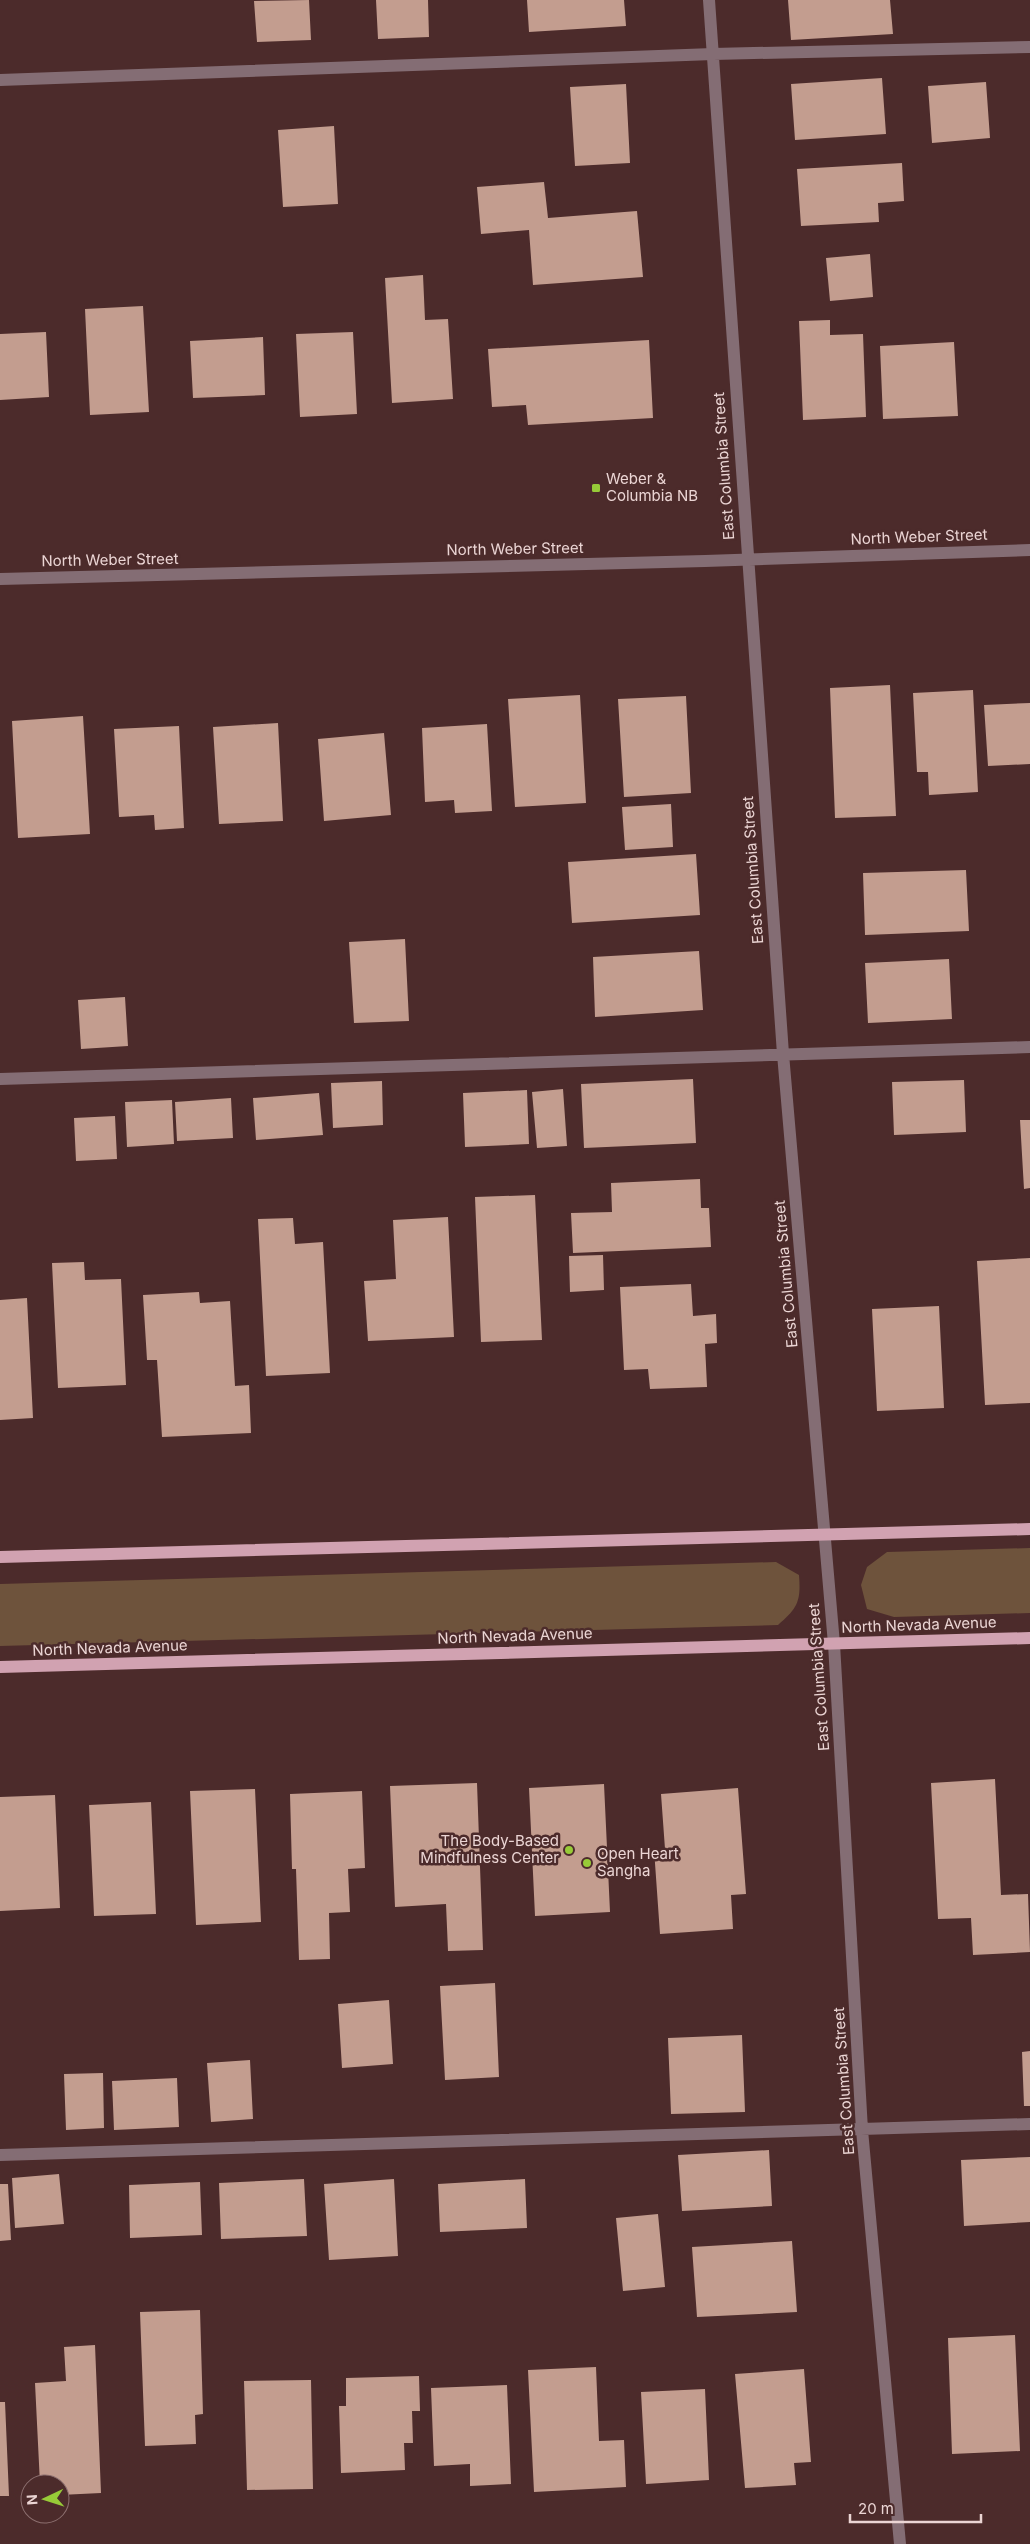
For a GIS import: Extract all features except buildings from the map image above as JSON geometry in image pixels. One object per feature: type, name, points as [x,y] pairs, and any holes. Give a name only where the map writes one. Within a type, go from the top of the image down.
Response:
[{"type":"main road","points":[[0,1557],[1030,1529]]},
{"type":"main road","name":"North Nevada Avenue","points":[[0,1667],[1030,1638]]},
{"type":"street","name":"East Columbia Street","points":[[709,0],[783,1054],[834,1644],[862,2130],[900,2544]]},
{"type":"street","points":[[0,80],[713,54],[1030,47]]},
{"type":"street","name":"North Weber Street","points":[[0,579],[747,560],[1030,550]]},
{"type":"street","points":[[0,1079],[1030,1047]]},
{"type":"street","points":[[0,2155],[1030,2124]]},
{"type":"shaded area","points":[[1030,1548],[1030,1613],[894,1617],[867,1609],[861,1585],[867,1567],[887,1552]]},
{"type":"shaded area","points":[[776,1562],[799,1575],[799,1598],[797,1603],[790,1614],[778,1625],[0,1646],[0,1584]]},
{"type":"place","name":"Weber & Columbia NB","points":[[596,488]]},
{"type":"place","name":"The Body-Based Mindfulness Center","points":[[569,1850]]},
{"type":"place","name":"Open Heart Sangha","points":[[587,1863]]}]
